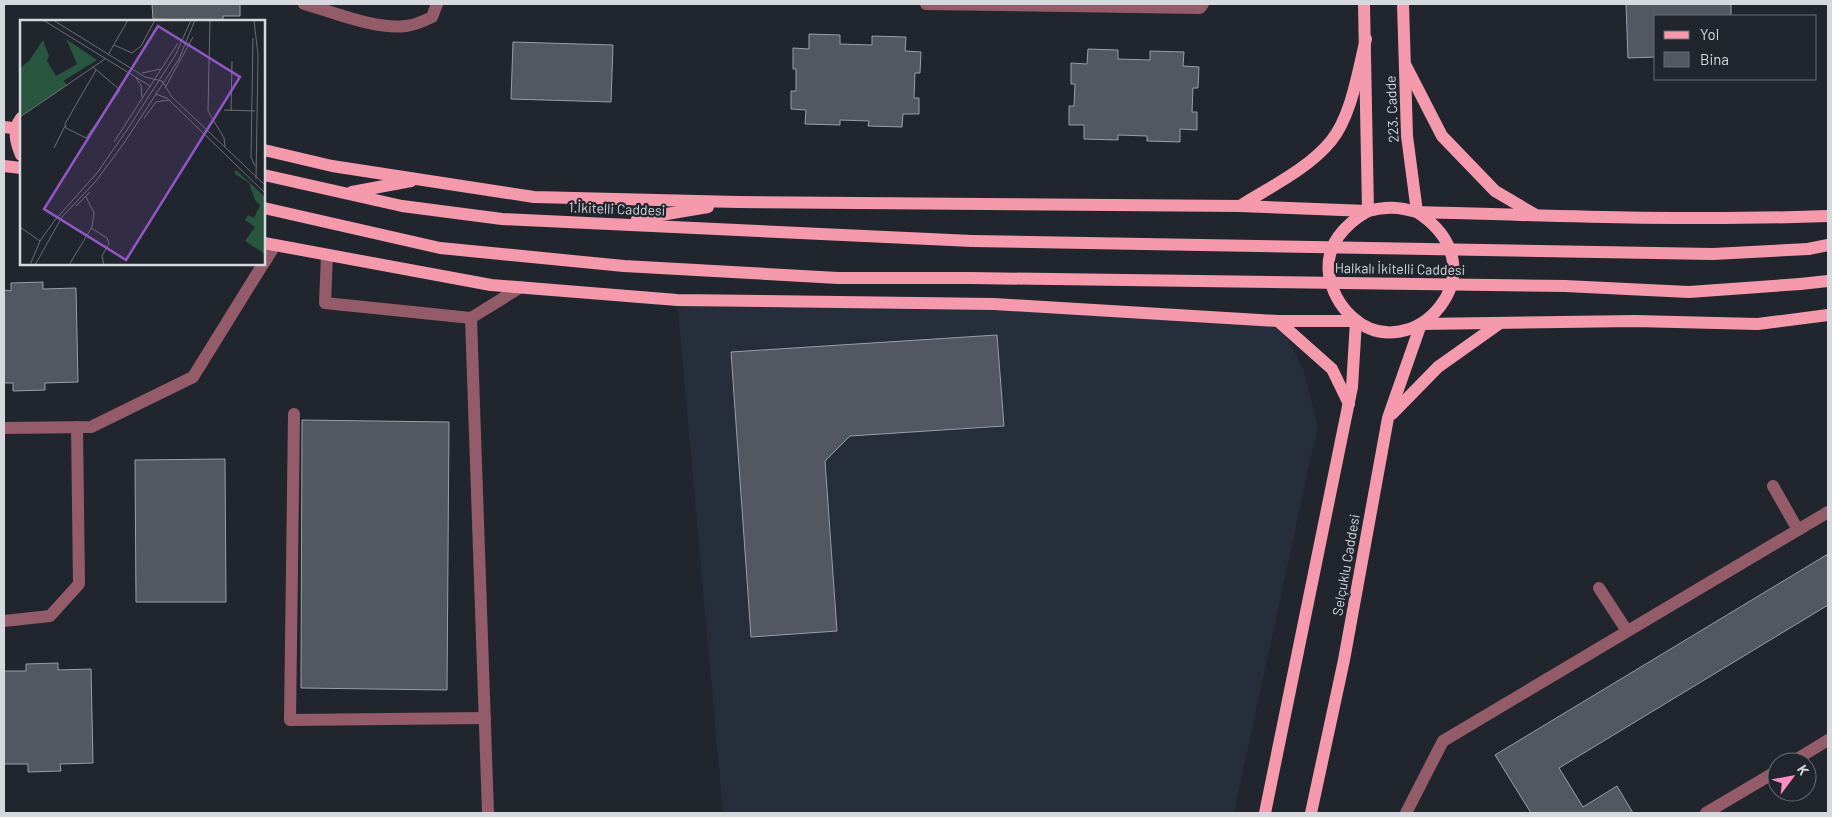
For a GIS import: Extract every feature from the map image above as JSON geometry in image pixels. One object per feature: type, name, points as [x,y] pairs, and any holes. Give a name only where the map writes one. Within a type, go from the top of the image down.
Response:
[{"type":"main road","name":"223. Cadde","points":[[1364,4],[1368,210]]},
{"type":"main road","name":"223. Cadde","points":[[1403,4],[1407,136],[1417,212]]},
{"type":"main road","points":[[1240,206],[1299,168],[1331,140],[1349,107],[1366,39]]},
{"type":"main road","points":[[1404,61],[1442,136],[1495,191],[1536,215]]},
{"type":"main road","points":[[16,126],[16,137],[20,151]]},
{"type":"main road","points":[[265,150],[332,166],[534,197],[738,202],[1240,206],[1368,210],[1384,206],[1401,207],[1417,212],[1434,223],[1446,238],[1453,257],[1454,277],[1448,296],[1437,312],[1421,324],[1405,330],[1388,332],[1372,328],[1356,321],[1342,308],[1332,290],[1329,272],[1331,252],[1338,235],[1351,220],[1368,210]]},
{"type":"main road","points":[[4,166],[20,168]]},
{"type":"main road","name":"1.İkitelli Caddesi","points":[[265,175],[402,206],[502,219],[972,241]]},
{"type":"main road","points":[[345,193],[420,180]]},
{"type":"main road","points":[[614,223],[738,202]]},
{"type":"main road","name":"Halkalı İkitelli Caddesi","points":[[265,208],[440,248],[624,266],[799,276],[1565,286],[1689,292],[1828,281]]},
{"type":"main road","points":[[1417,212],[1759,218],[1828,216]]},
{"type":"main road","name":"Halkalı İkitelli Caddesi","points":[[972,241],[1713,254],[1808,249],[1828,245]]},
{"type":"main road","points":[[269,244],[491,285],[678,300],[994,304],[1278,321],[1356,321]]},
{"type":"main road","points":[[1421,324],[1635,321],[1758,324],[1828,315]]},
{"type":"main road","points":[[1278,321],[1332,368],[1349,404]]},
{"type":"main road","name":"Selçuklu Caddesi","points":[[1265,813],[1349,404],[1352,387],[1356,321]]},
{"type":"main road","points":[[1388,418],[1438,367],[1501,323]]},
{"type":"main road","name":"Selçuklu Caddesi","points":[[1311,813],[1344,660],[1388,418],[1421,324]]},
{"type":"street","points":[[304,4],[380,25],[397,26],[414,24],[432,17],[437,4]]},
{"type":"street","points":[[926,4],[1200,8],[1203,4]]},
{"type":"street","points":[[265,259],[269,244]]},
{"type":"street","points":[[327,255],[325,303],[471,318],[521,287]]},
{"type":"street","points":[[4,428],[91,427],[193,377],[263,265]]},
{"type":"street","points":[[471,318],[488,813]]},
{"type":"street","points":[[294,414],[290,720],[485,718]]},
{"type":"street","points":[[4,621],[50,616],[78,584],[77,427]]},
{"type":"street","points":[[1773,486],[1798,530]]},
{"type":"street","points":[[1406,813],[1443,741],[1828,512]]},
{"type":"street","points":[[1599,588],[1627,631]]},
{"type":"street","points":[[1808,752],[1828,740]]},
{"type":"street","points":[[1706,813],[1767,777]]},
{"type":"shaded area","points":[[677,300],[994,304],[1278,321],[1302,366],[1318,425],[1234,813],[723,813]]},
{"type":"building","points":[[152,4],[240,4],[240,16],[223,16],[223,20],[153,19]]},
{"type":"building","points":[[1626,4],[1731,4],[1731,15],[1654,15],[1654,57],[1628,58]]},
{"type":"building","points":[[809,34],[840,35],[840,44],[872,45],[872,36],[906,37],[905,51],[921,52],[920,73],[915,73],[914,98],[919,98],[919,114],[903,114],[902,127],[868,126],[869,121],[840,120],[840,125],[805,124],[806,110],[791,109],[791,91],[796,91],[796,69],[793,69],[793,48],[809,49]]},
{"type":"building","points":[[513,42],[613,45],[611,102],[511,99]]},
{"type":"building","points":[[1088,49],[1118,50],[1118,59],[1150,60],[1150,51],[1184,52],[1183,66],[1199,67],[1198,88],[1193,88],[1192,112],[1197,112],[1197,130],[1180,129],[1180,142],[1147,141],[1147,136],[1118,135],[1118,140],[1084,139],[1084,125],[1069,125],[1069,106],[1074,106],[1075,84],[1071,84],[1071,63],[1087,64]]},
{"type":"building","points":[[43,282],[43,289],[76,288],[78,382],[45,383],[45,390],[13,391],[13,383],[4,383],[4,290],[11,291],[11,283]]},
{"type":"building","points":[[997,335],[1004,426],[850,436],[825,461],[837,631],[751,637],[731,352]]},
{"type":"building","points":[[302,420],[449,422],[447,690],[301,688]]},
{"type":"building","points":[[225,459],[226,602],[136,602],[135,460]]},
{"type":"building","points":[[1828,554],[1828,605],[1559,768],[1583,807],[1617,786],[1633,813],[1531,813],[1495,755]]},
{"type":"building","points":[[58,663],[58,670],[91,669],[93,763],[60,764],[61,771],[28,772],[28,764],[4,764],[4,671],[26,671],[26,664]]}]
